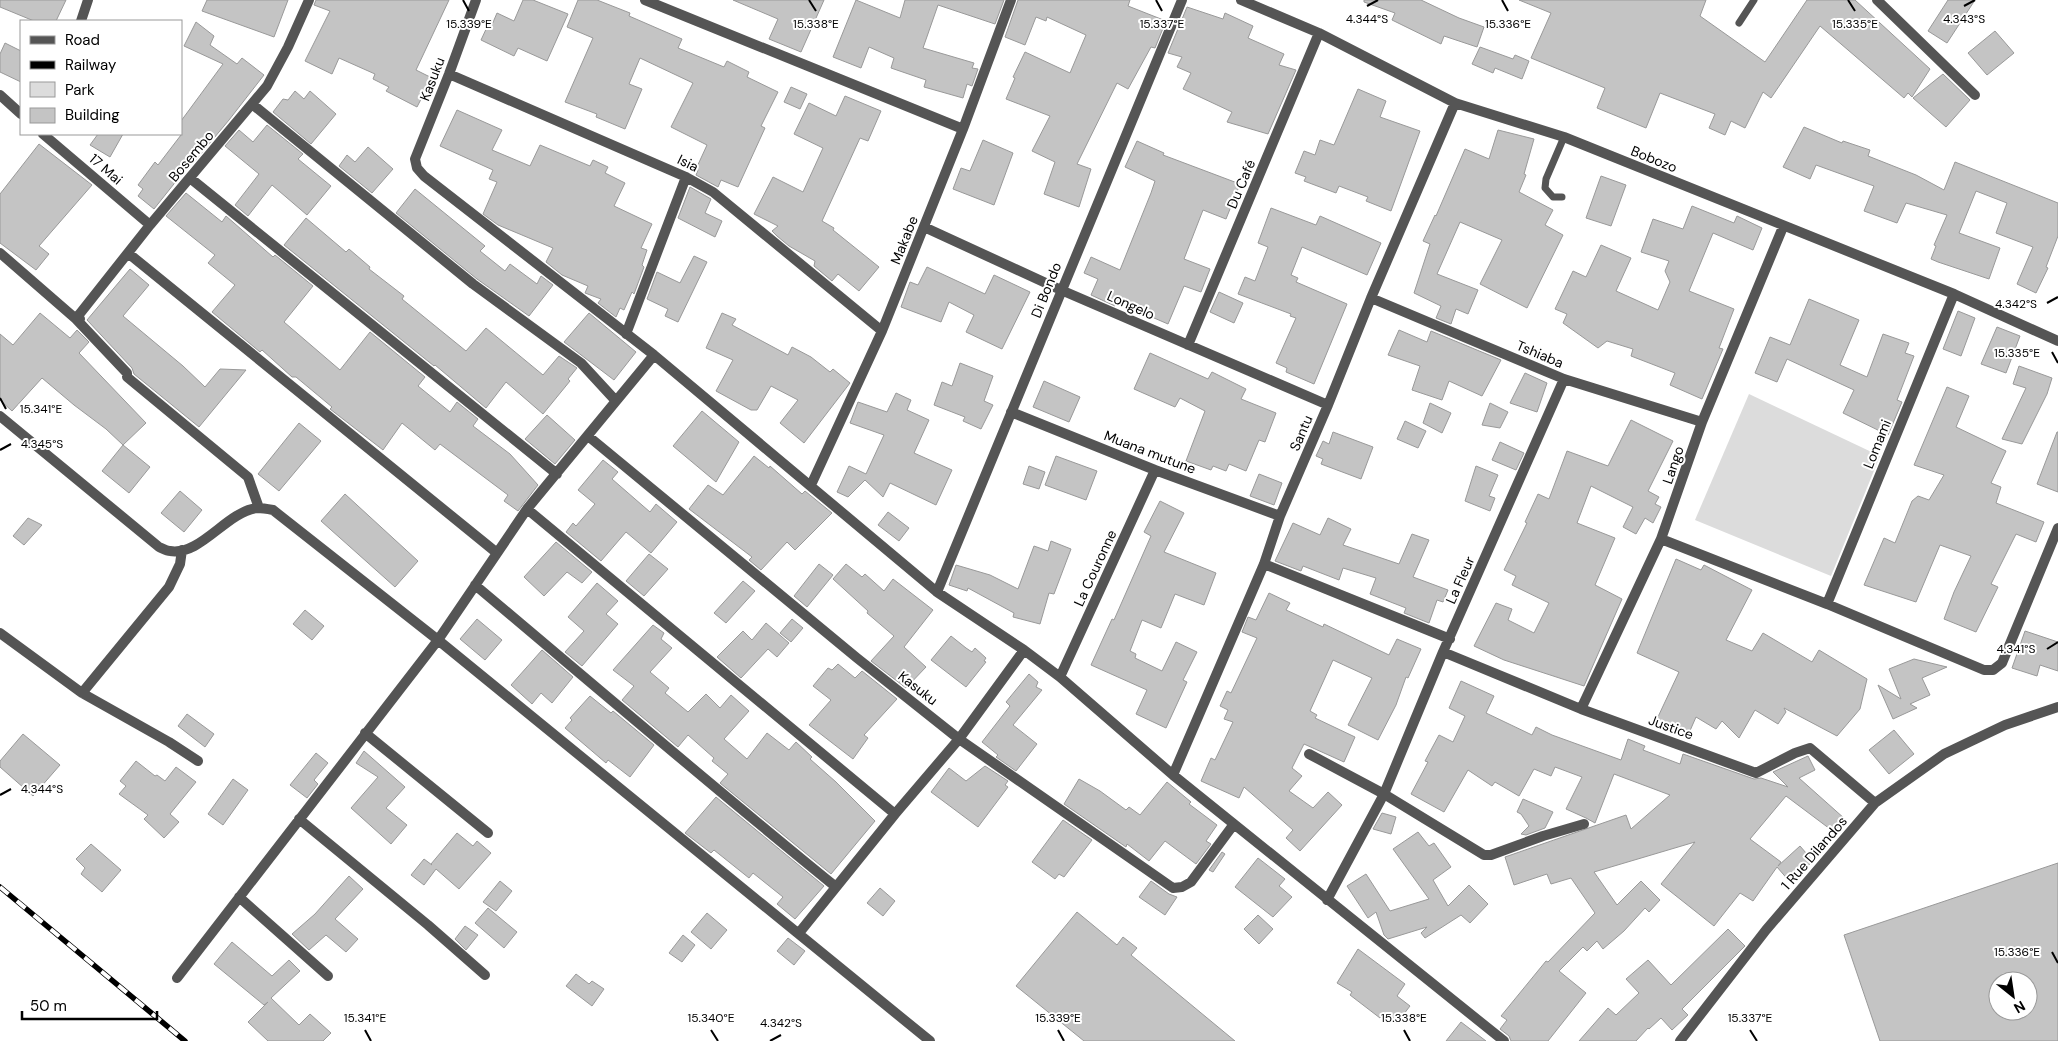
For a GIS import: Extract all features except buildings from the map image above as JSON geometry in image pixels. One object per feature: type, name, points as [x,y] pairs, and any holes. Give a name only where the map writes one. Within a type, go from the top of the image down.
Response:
[{"type":"street","points":[[81,20],[88,0]]},
{"type":"street","name":"Bosembo","points":[[78,319],[78,316],[150,225],[267,86],[278,69],[309,0]]},
{"type":"street","name":"Kasuku","points":[[476,0],[415,159],[417,168],[424,176],[626,334]]},
{"type":"street","points":[[645,0],[963,129]]},
{"type":"street","name":"Makabe","points":[[811,485],[882,331],[963,129],[1011,0]]},
{"type":"street","name":"Di Bondo","points":[[937,592],[1182,0]]},
{"type":"street","name":"Bobozo","points":[[1241,0],[1319,33],[1455,103],[1564,137],[1783,227],[1954,294],[2058,341]]},
{"type":"street","points":[[1877,0],[1975,95]]},
{"type":"street","name":"Du Café","points":[[1188,345],[1319,33]]},
{"type":"street","name":"Isia","points":[[449,74],[686,177],[713,192],[882,331]]},
{"type":"street","points":[[0,95],[20,113]]},
{"type":"street","name":"Santu","points":[[1173,775],[1264,564],[1280,516],[1455,103]]},
{"type":"street","points":[[252,104],[473,284],[582,363],[616,401]]},
{"type":"street","name":"17 Mai","points":[[45,135],[150,225]]},
{"type":"street","points":[[686,177],[626,334],[811,485],[937,592],[1024,650],[1060,678],[1173,775],[1504,1041]]},
{"type":"street","points":[[190,178],[557,474]]},
{"type":"street","name":"Longelo","points":[[924,226],[1061,290],[1328,405]]},
{"type":"street","name":"Lango","points":[[1581,709],[1661,539],[1702,422],[1783,227]]},
{"type":"street","points":[[0,253],[78,319],[127,373],[127,377],[248,477],[259,508]]},
{"type":"street","points":[[128,253],[497,553]]},
{"type":"street","name":"Lomami","points":[[1827,604],[1954,294]]},
{"type":"street","name":"Tshiaba","points":[[1371,298],[1564,379],[1702,422]]},
{"type":"street","points":[[177,978],[438,640],[527,509],[654,356]]},
{"type":"street","name":"La Fleur","points":[[1327,900],[1384,794],[1443,652],[1564,379]]},
{"type":"street","name":"Muana mutune","points":[[1011,412],[1155,470],[1280,516]]},
{"type":"street","points":[[0,416],[159,547],[170,551],[194,546],[233,518],[259,508],[273,510],[438,640],[930,1041]]},
{"type":"street","name":"Kasuku","points":[[588,436],[857,658],[959,739],[1173,888],[1182,887],[1191,882],[1234,824]]},
{"type":"street","name":"La Couronne","points":[[1060,678],[1155,470]]},
{"type":"street","points":[[527,509],[896,814]]},
{"type":"street","points":[[1661,539],[1827,604],[1984,670],[1993,670],[2002,664],[2058,528]]},
{"type":"street","points":[[82,693],[169,587],[180,564],[182,550]]},
{"type":"street","points":[[1264,564],[1450,639]]},
{"type":"street","points":[[475,585],[836,887]]},
{"type":"street","points":[[0,633],[82,693],[169,742],[198,762]]},
{"type":"street","points":[[799,933],[959,739],[1024,650]]},
{"type":"street","name":"Justice","points":[[1443,652],[1581,709],[1756,773],[1795,753],[1810,748],[1875,803]]},
{"type":"street","name":"1 Rue Dilandos","points":[[1680,1041],[1766,930],[1875,803],[1944,754],[2004,724],[2058,707]]},
{"type":"street","points":[[365,733],[488,833]]},
{"type":"street","points":[[1309,754],[1384,794],[1484,855],[1490,855],[1584,824]]},
{"type":"street","points":[[299,820],[428,925],[485,975]]},
{"type":"street","points":[[239,897],[328,976]]},
{"type":"lane","points":[[1739,23],[1754,0]]},
{"type":"lane","points":[[1562,198],[1553,197],[1545,188],[1546,179],[1564,137]]},
{"type":"green space","points":[[1749,394],[1880,456],[1831,576],[1695,520]]},
{"type":"railway","points":[[0,887],[185,1041]]}]
